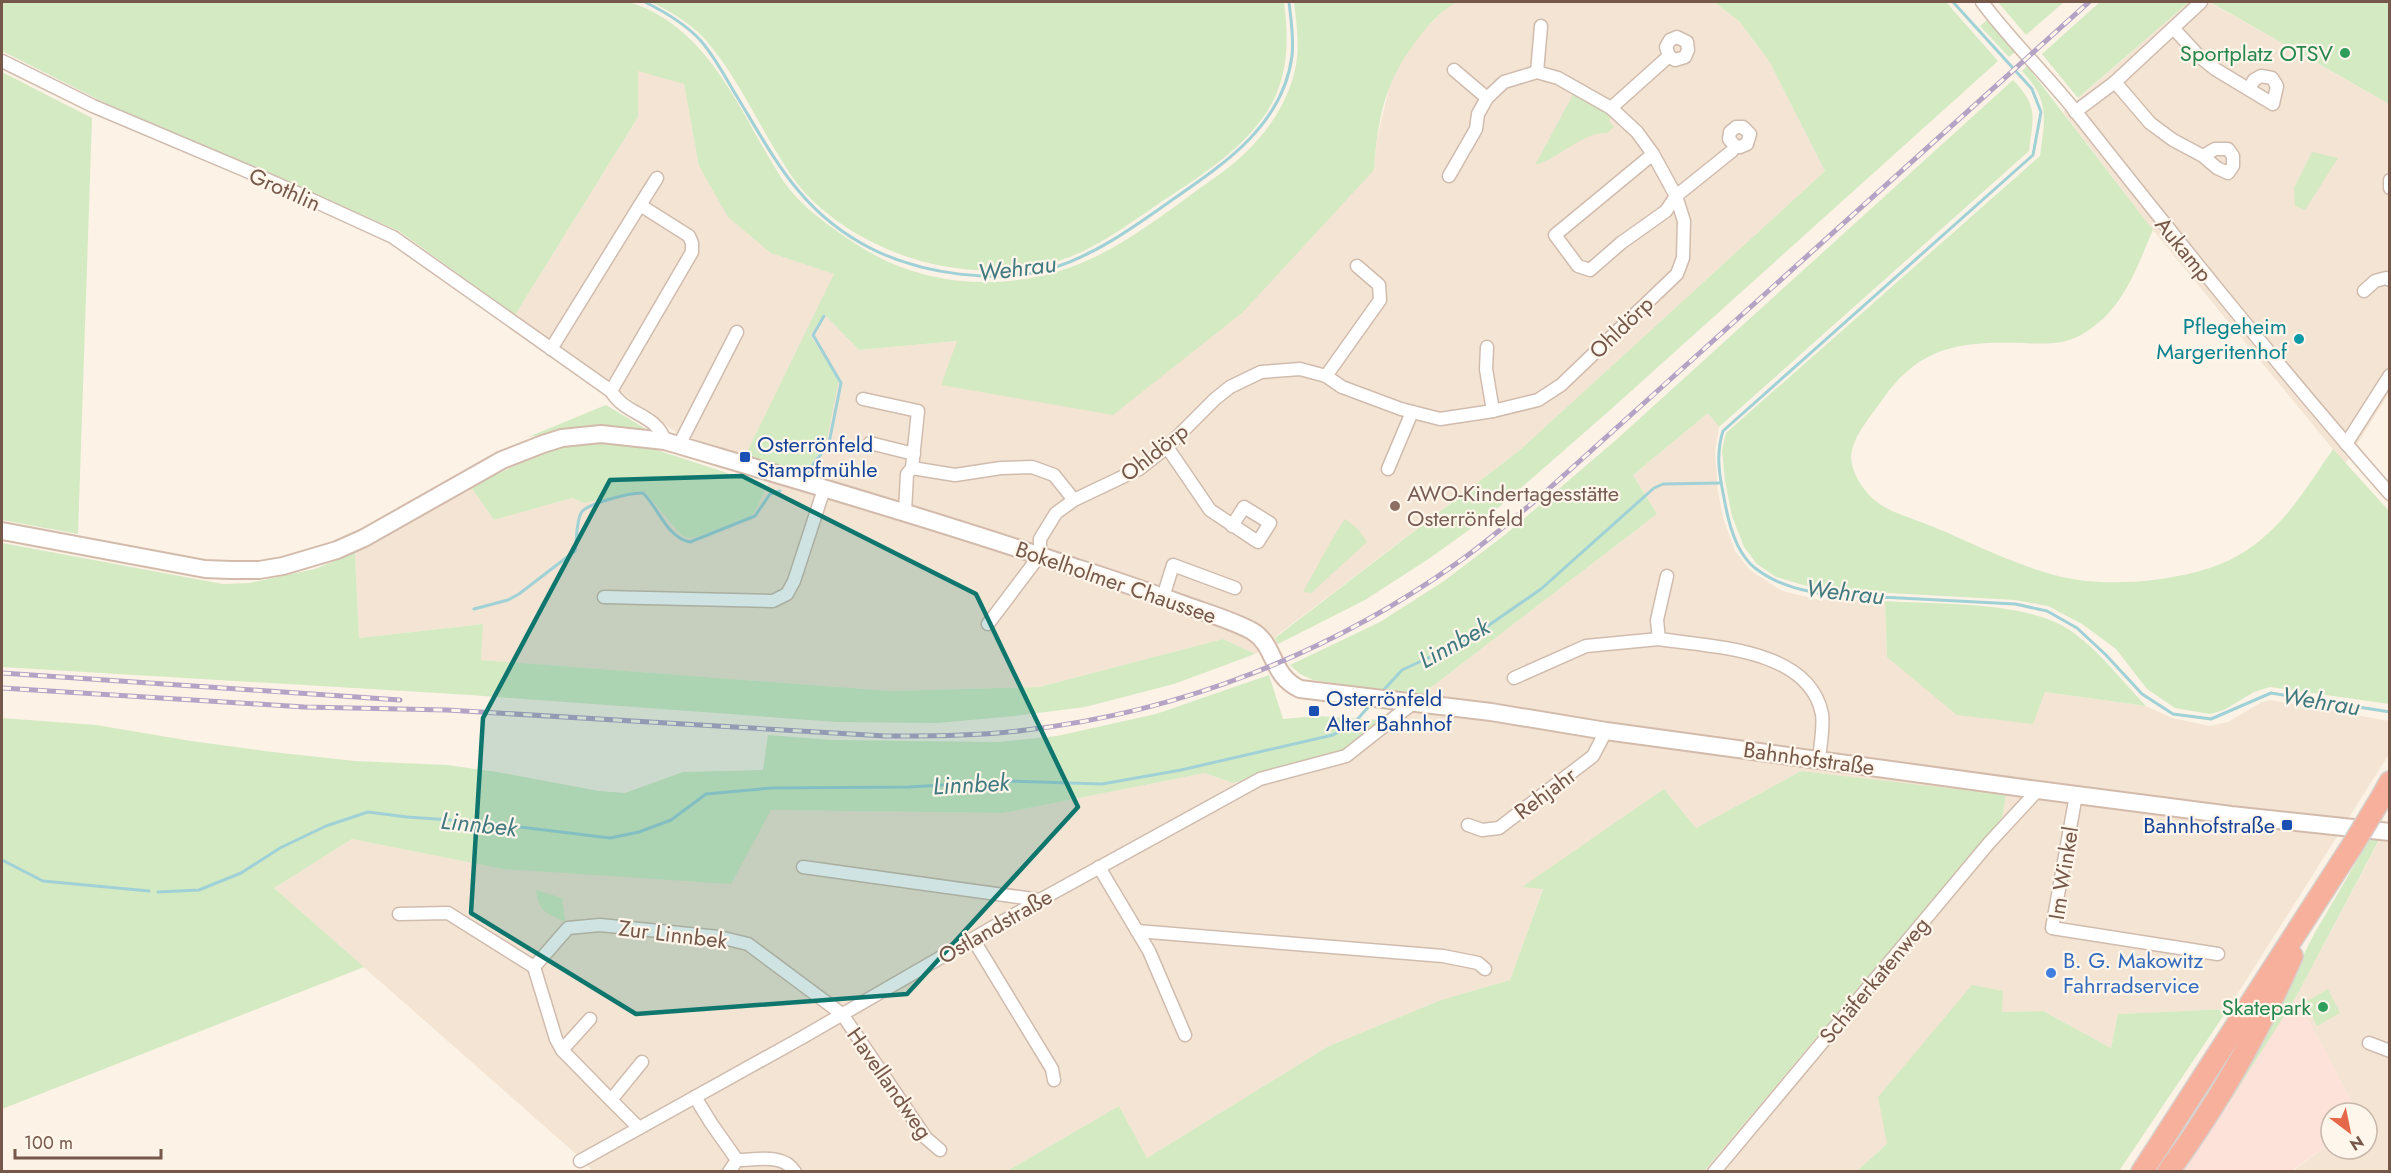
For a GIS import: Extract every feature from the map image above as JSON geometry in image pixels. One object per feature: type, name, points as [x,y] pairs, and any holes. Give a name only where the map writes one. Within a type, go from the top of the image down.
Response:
[{"type":"highway","points":[[2142,1172],[2270,970],[2313,909],[2385,791]]},
{"type":"highway","points":[[2168,1172],[2213,1105],[2248,1045],[2313,909]]},
{"type":"main road","name":"Bokelholmer Chaussee","points":[[2,531],[205,569],[259,570],[284,566],[337,550],[355,542],[502,460],[562,438],[601,434],[677,444],[905,512],[1163,597],[1254,632],[1264,642],[1281,675],[1289,684],[1300,689]]},
{"type":"main road","name":"Bahnhofstraße","points":[[1300,689],[1491,712],[2076,795],[2390,832]]},
{"type":"street","name":"Aukamp","points":[[1982,2],[2075,112],[2346,444],[2390,494]]},
{"type":"street","points":[[2075,112],[2115,82],[2201,2]]},
{"type":"street","points":[[1449,176],[1476,129],[1478,114],[1487,98],[1504,82],[1537,72],[1541,26]]},
{"type":"street","points":[[2174,29],[2200,57],[2230,79],[2249,89]]},
{"type":"street","points":[[1611,108],[1670,56]]},
{"type":"street","name":"Grothlin","points":[[2,60],[93,106],[274,183],[393,237],[424,256],[611,391],[624,407],[640,414],[662,429],[677,444]]},
{"type":"street","points":[[1454,70],[1487,98]]},
{"type":"street","name":"Ohldörp","points":[[1040,555],[1040,539],[1056,513],[1074,500],[1139,469],[1167,447],[1230,387],[1262,372],[1300,369],[1326,376],[1342,387],[1412,412],[1440,419],[1493,411],[1538,400],[1561,385],[1677,274],[1683,258],[1684,222],[1676,196],[1653,154],[1637,132],[1611,108],[1558,78],[1537,72]]},
{"type":"street","points":[[2115,82],[2150,123],[2173,140],[2203,156]]},
{"type":"street","points":[[1653,154],[1555,235],[1578,266],[1590,270],[1621,243],[1666,211],[1676,196],[1732,151],[1735,146]]},
{"type":"street","points":[[551,349],[657,178]]},
{"type":"street","points":[[2390,180],[2390,188]]},
{"type":"street","points":[[611,391],[692,252],[689,236],[640,205]]},
{"type":"street","points":[[1326,376],[1380,300],[1379,285],[1357,266]]},
{"type":"street","points":[[2364,291],[2375,281],[2386,278],[2390,280]]},
{"type":"street","points":[[677,444],[737,332]]},
{"type":"street","points":[[1487,347],[1486,369],[1493,411]]},
{"type":"street","points":[[2346,444],[2390,375]]},
{"type":"street","points":[[863,399],[918,411],[912,468],[907,474],[905,512]]},
{"type":"street","points":[[1388,469],[1412,412]]},
{"type":"street","points":[[870,443],[914,454]]},
{"type":"street","points":[[1167,447],[1210,510],[1232,526]]},
{"type":"street","points":[[912,468],[955,475],[1001,468],[1032,467],[1054,475],[1074,500]]},
{"type":"street","points":[[604,597],[773,601],[787,594],[794,581],[824,489]]},
{"type":"street","points":[[988,624],[1040,555]]},
{"type":"street","points":[[1163,597],[1173,565],[1235,588]]},
{"type":"street","points":[[1659,639],[1658,620],[1667,576]]},
{"type":"street","points":[[1514,678],[1586,646],[1659,639],[1744,652],[1782,665],[1796,674],[1814,693],[1822,716],[1819,760]]},
{"type":"street","name":"Ostlandstraße","points":[[580,1161],[1040,900],[1260,779],[1346,756],[1413,703]]},
{"type":"street","name":"Rehjahr","points":[[1468,825],[1482,830],[1498,828],[1593,756],[1606,730]]},
{"type":"street","name":"Schäferkatenweg","points":[[1714,1172],[1989,843],[2038,790]]},
{"type":"street","name":"Im Winkel","points":[[2076,795],[2052,928],[2218,954]]},
{"type":"street","points":[[803,867],[1040,900]]},
{"type":"street","points":[[1099,867],[1149,951],[1185,1035]]},
{"type":"street","points":[[399,915],[448,913],[534,967],[556,1039],[562,1050],[639,1128]]},
{"type":"street","name":"Zur Linnbek","points":[[534,967],[568,928],[600,925],[719,937],[748,944],[842,1014]]},
{"type":"street","points":[[1137,931],[1443,956],[1481,966]]},
{"type":"street","points":[[974,939],[1052,1069],[1054,1080]]},
{"type":"street","name":"Havellandweg","points":[[842,1014],[926,1138],[940,1150]]},
{"type":"street","points":[[562,1050],[590,1019]]},
{"type":"street","points":[[2369,1043],[2390,1051]]},
{"type":"street","points":[[611,1100],[642,1062]]},
{"type":"street","points":[[695,1097],[737,1161]]},
{"type":"street","points":[[737,1161],[776,1159],[793,1167],[795,1172]]},
{"type":"street","points":[[729,1172],[737,1161]]},
{"type":"highlighted area","points":[[742,476],[976,594],[1078,807],[907,994],[636,1014],[471,913],[483,718],[610,480]]},
{"type":"shaded area","points":[[1457,2],[1714,2],[1739,21],[1769,61],[1825,171],[1520,450],[1275,637],[1278,644],[1255,654],[1223,639],[1039,687],[891,691],[481,660],[482,624],[359,638],[355,552],[471,487],[494,520],[572,498],[584,503],[640,490],[645,492],[681,535],[755,512],[776,467],[838,379],[810,335],[824,314],[859,350],[958,341],[942,385],[1374,170],[1377,139],[1391,80],[1406,53],[1426,28],[1448,6]]},
{"type":"shaded area","points":[[2189,2],[2209,2],[2389,104],[2389,393],[2345,464],[2153,230],[2063,112]]},
{"type":"shaded area","points":[[638,70],[684,84],[699,166],[771,253],[835,274],[745,456],[677,433],[515,315],[638,117]]},
{"type":"shaded area","points":[[1708,413],[1719,427],[1715,452],[1718,491],[1723,518],[1735,551],[1750,570],[1782,591],[1816,599],[1885,601],[1887,657],[2044,692],[2146,706],[2172,718],[2210,726],[2228,722],[2262,702],[2270,700],[2389,721],[2389,754],[2228,1009],[2118,1014],[2111,1048],[2043,1011],[2002,1012],[1887,1144],[1857,1171],[1704,1171],[2002,818],[2006,796],[1801,771],[1696,828],[1664,789],[1523,887],[1543,888],[1510,980],[1441,1000],[1329,1046],[1147,1158],[1119,1106],[1007,1171],[593,1171],[274,888],[352,839],[503,869],[771,810],[1003,813],[1205,773],[1233,783],[1380,720],[1407,693],[1421,695],[1657,514],[1633,475]]},
{"type":"shaded area","points":[[2389,822],[2389,1171],[2292,1172],[2319,1151],[2319,1161],[2379,1161],[2379,1101],[2352,1101],[2296,997]]},
{"type":"shaded area","points":[[2296,997],[2352,1101],[2319,1101],[2319,1151],[2292,1171],[2182,1172]]},
{"type":"green space","points":[[2,2],[629,2],[657,14],[681,31],[702,52],[720,75],[789,189],[816,215],[836,230],[883,260],[912,271],[943,279],[1004,282],[1066,269],[1111,249],[1142,230],[1245,153],[1258,140],[1279,110],[1293,76],[1298,51],[1294,2],[1457,2],[1428,26],[1408,52],[1391,83],[1381,115],[1374,170],[1243,312],[1113,415],[941,385],[957,341],[859,350],[824,314],[810,335],[838,378],[838,383],[826,443],[803,475],[745,456],[834,274],[771,253],[728,217],[699,166],[684,84],[638,71],[638,117],[515,315],[399,231],[107,104],[2,51]]},
{"type":"green space","points":[[651,2],[1284,2],[1286,49],[1280,83],[1266,113],[1239,145],[1188,184],[1105,240],[1065,259],[1029,268],[961,269],[916,260],[895,252],[857,234],[823,210],[803,191],[789,173],[732,76],[713,49],[685,22]]},
{"type":"green space","points":[[1714,2],[1946,2],[1998,61],[1609,411],[1491,514],[1430,558],[1365,600],[1278,644],[1275,638],[1520,450],[1825,171],[1769,61],[1739,21]]},
{"type":"green space","points":[[1998,2],[2064,2],[2026,35]]},
{"type":"green space","points":[[2100,2],[2189,2],[2078,98],[2042,54]]},
{"type":"green space","name":"Sportplatz OTSV","points":[[2210,2],[2389,2],[2389,104]]},
{"type":"green space","points":[[1987,20],[2015,52],[2009,57],[1980,26]]},
{"type":"green space","points":[[2027,66],[2153,230],[2126,289],[2107,314],[2081,335],[2067,341],[2053,343],[1960,346],[1925,358],[1909,369],[1894,384],[1857,437],[1851,457],[1859,481],[1875,501],[1887,509],[2028,567],[2086,581],[2133,582],[2180,576],[2210,568],[2250,548],[2282,520],[2333,449],[2389,511],[2389,704],[2270,687],[2254,692],[2224,710],[2210,714],[2175,708],[2147,689],[2116,649],[2082,624],[2048,606],[2015,600],[1817,589],[1776,577],[1757,564],[1744,547],[1732,516],[1725,481],[1722,450],[1726,433],[2040,156],[2043,110],[2037,92],[2022,71]]},
{"type":"green space","points":[[2,72],[92,118],[78,534],[2,520]]},
{"type":"green space","points":[[2013,80],[2031,105],[2033,121],[2029,151],[1719,427],[1708,413],[1633,475],[1657,514],[1421,695],[1313,680],[1300,674],[1290,665],[1380,622],[1444,581],[1506,534],[1616,440]]},
{"type":"green space","points":[[1574,93],[1612,115],[1609,121],[1614,127],[1607,133],[1579,141],[1535,165]]},
{"type":"green space","points":[[2312,152],[2338,158],[2305,210],[2295,206],[2294,188]]},
{"type":"green space","points":[[606,405],[646,429],[645,432],[580,429],[528,437]]},
{"type":"green space","points":[[589,443],[630,444],[654,449],[767,486],[751,516],[689,538],[681,535],[645,492],[640,491],[584,503],[572,498],[494,520],[471,487],[543,454]]},
{"type":"green space","points":[[1345,519],[1358,529],[1367,542],[1311,593],[1303,592],[1331,541]]},
{"type":"green space","points":[[2,543],[223,584],[249,583],[315,569],[355,552],[359,638],[483,624],[481,660],[891,691],[1039,687],[1223,639],[1255,654],[1174,684],[1085,707],[937,723],[837,722],[471,695],[2,667]]},
{"type":"green space","points":[[1885,601],[2010,609],[2056,622],[2093,649],[2146,706],[2045,692],[2033,724],[1957,715],[1887,657]]},
{"type":"green space","points":[[1269,675],[1283,719],[1318,716],[1380,720],[1344,751],[1233,783],[1205,773],[1003,813],[771,810],[731,884],[503,869],[352,839],[274,888],[364,967],[2,1109],[2,718],[96,725],[191,741],[355,761],[447,765],[599,791],[625,793],[683,772],[763,770],[768,735],[832,740],[998,742],[1057,736],[1156,714]]},
{"type":"green space","points":[[1801,771],[2006,795],[2002,818],[1704,1171],[1007,1171],[1119,1106],[1147,1158],[1329,1046],[1441,1000],[1510,980],[1543,889],[1522,887],[1664,789],[1696,828]]},
{"type":"green space","points":[[2371,837],[2380,838],[2296,997],[2230,1101],[2313,936]]},
{"type":"green space","points":[[536,890],[562,898],[565,922],[541,907]]},
{"type":"green space","points":[[1972,985],[2003,991],[2002,1012],[2043,1011],[2111,1048],[2118,1014],[2228,1009],[2119,1171],[1857,1171],[1887,1144],[1878,1097]]},
{"type":"green space","name":"Skatepark","points":[[2328,989],[2340,1013],[2317,1026],[2305,1002]]},
{"type":"waterway","name":"Wehrau","points":[[645,2],[675,19],[701,41],[791,182],[825,218],[846,234],[890,257],[936,270],[984,276],[1031,273],[1053,268],[1085,255],[1144,220],[1230,157],[1264,122],[1277,103],[1286,81],[1293,49],[1289,2]]},
{"type":"waterway","name":"Wehrau","points":[[1953,2],[2032,89],[2041,112],[2033,155],[1723,431],[1719,449],[1721,485],[1732,530],[1743,555],[1755,568],[1771,578],[1806,591],[1844,596],[2015,604],[2047,611],[2077,628],[2142,694],[2173,714],[2211,719],[2271,693],[2390,712]]},
{"type":"waterway","points":[[807,473],[829,443],[841,383],[813,335],[824,316]]},
{"type":"waterway","name":"Linnbek","points":[[1380,694],[1402,670],[1469,639],[1541,589],[1654,488],[1663,484],[1721,483]]},
{"type":"waterway","points":[[474,609],[508,600],[519,594],[575,551],[579,517],[584,510],[599,502],[643,493],[675,535],[690,542],[755,516],[770,494],[780,491]]},
{"type":"waterway","name":"Linnbek","points":[[158,892],[199,890],[241,873],[280,848],[326,826],[368,812],[480,822],[610,838],[639,832],[671,820],[706,794],[771,788],[909,787],[1011,781],[1102,784],[1181,770],[1333,735],[1354,723],[1372,703]]},
{"type":"waterway","name":"Linnbek","points":[[2,860],[43,881],[149,891]]},
{"type":"railway","points":[[2,688],[304,707],[447,710],[885,736],[973,735],[1026,730],[1141,709],[1197,693],[1252,674],[1358,625],[1409,595],[1479,547],[1542,495],[2089,2]]},
{"type":"railway","points":[[2,673],[400,700]]},
{"type":"place","name":"Sportplatz OTSV","points":[[2345,53]]},
{"type":"place","name":"Pflegeheim Margeritenhof","points":[[2299,339]]},
{"type":"place","name":"Osterrönfeld Stampfmühle","points":[[745,457]]},
{"type":"place","name":"AWO-Kindertagesstätte Osterrönfeld","points":[[1395,506]]},
{"type":"place","name":"Osterrönfeld Alter Bahnhof","points":[[1314,711]]},
{"type":"place","name":"Bahnhofstraße","points":[[2287,825]]},
{"type":"place","name":"B. G. Makowitz Fahrradservice","points":[[2051,973]]},
{"type":"place","name":"Skatepark","points":[[2323,1007]]}]
